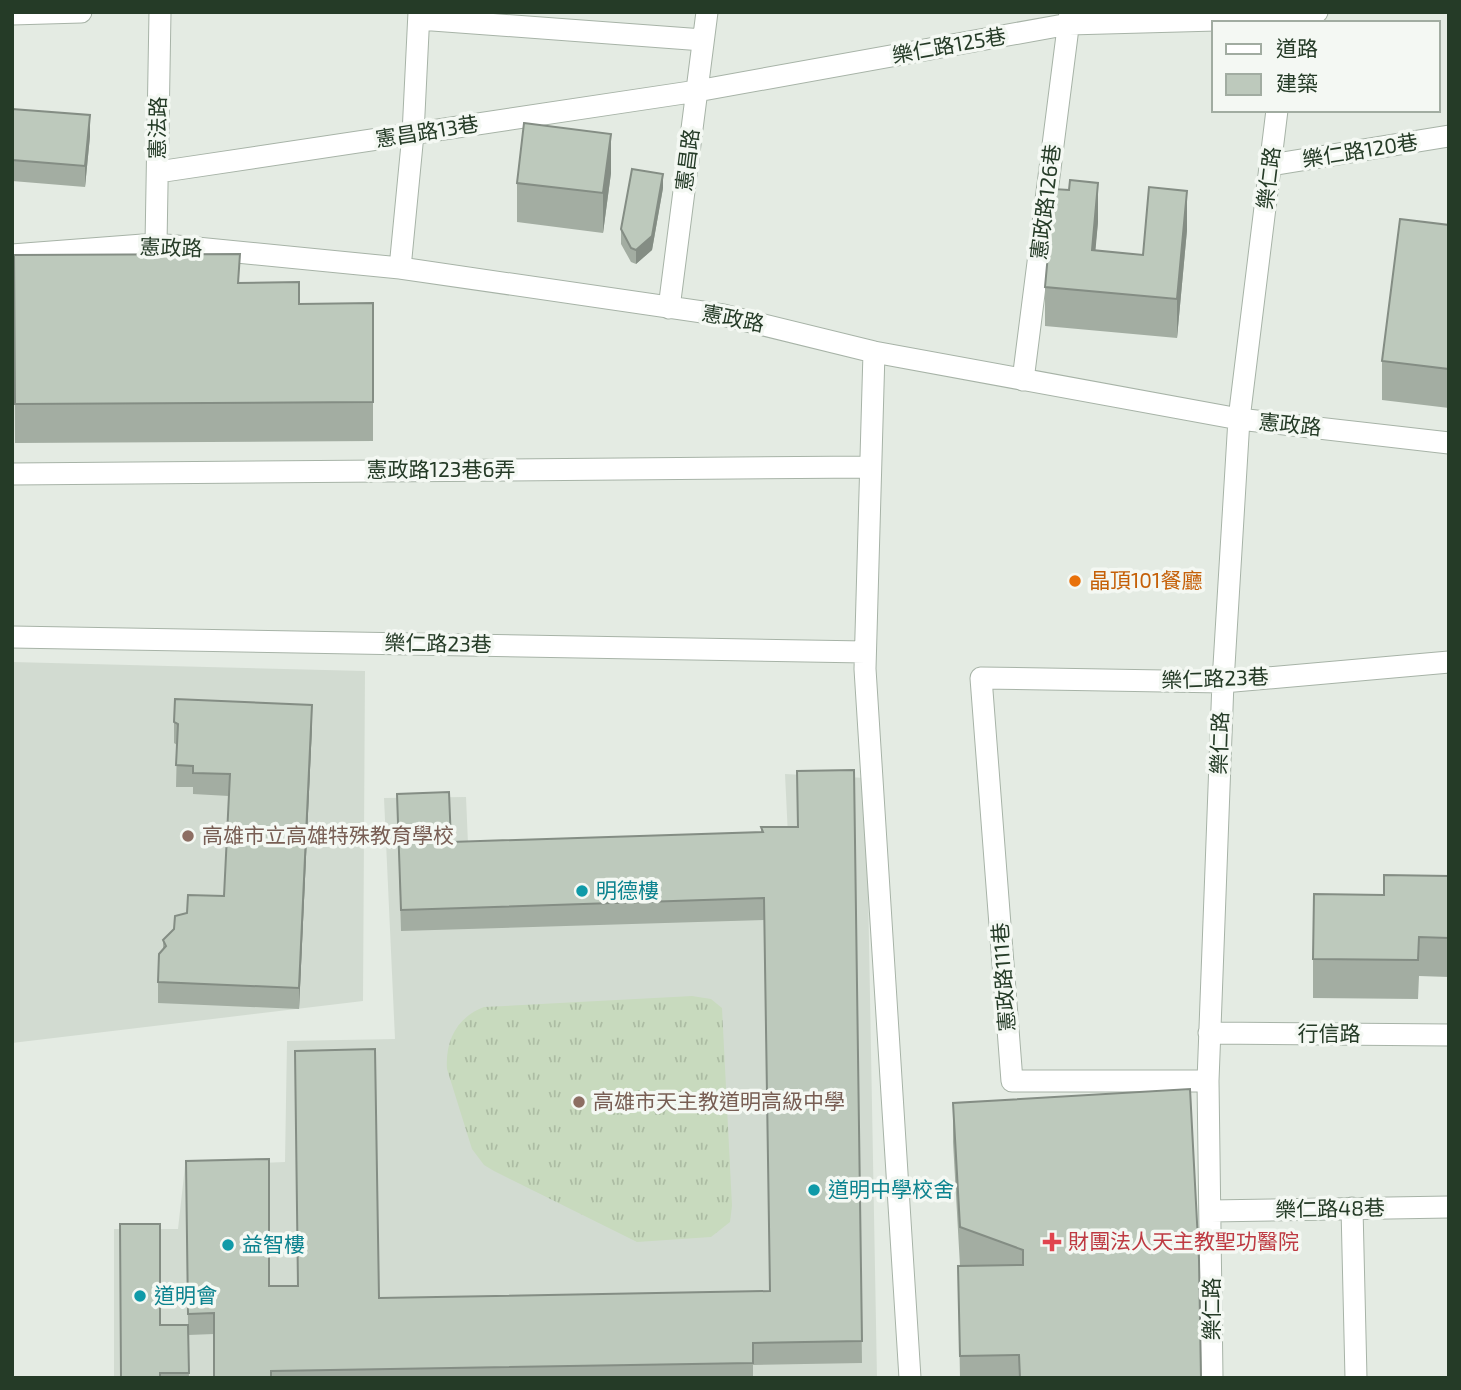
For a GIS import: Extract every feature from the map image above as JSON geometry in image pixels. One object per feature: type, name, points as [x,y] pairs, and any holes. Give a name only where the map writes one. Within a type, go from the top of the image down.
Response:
[{"type":"street","points":[[12,14],[81,12]]},
{"type":"street","name":"憲法路","points":[[156,244],[160,12]]},
{"type":"street","name":"憲昌路","points":[[669,308],[707,12]]},
{"type":"street","name":"樂仁路125巷","points":[[697,91],[1070,18],[1288,18],[1317,12]]},
{"type":"street","points":[[400,268],[414,134],[419,16],[703,40]]},
{"type":"street","name":"憲政路126巷","points":[[1023,380],[1070,18]]},
{"type":"street","name":"憲昌路13巷","points":[[158,172],[697,91]]},
{"type":"street","name":"樂仁路","points":[[1212,1378],[1208,1080],[1223,682],[1239,419],[1277,112]]},
{"type":"street","name":"樂仁路120巷","points":[[1271,165],[1449,136]]},
{"type":"street","name":"憲政路","points":[[12,256],[156,244],[400,268],[723,315],[874,352],[1239,419],[1449,443]]},
{"type":"street","points":[[874,352],[865,660],[910,1378]]},
{"type":"street","name":"憲政路123巷6弄","points":[[12,474],[869,467]]},
{"type":"street","name":"樂仁路23巷","points":[[12,637],[865,660]]},
{"type":"street","name":"樂仁路23巷","points":[[981,678],[1223,682],[1449,662]]},
{"type":"street","name":"憲政路111巷","points":[[981,678],[1012,1081],[1208,1080]]},
{"type":"street","name":"行信路","points":[[1209,1034],[1449,1035]]},
{"type":"street","name":"樂仁路48巷","points":[[1211,1211],[1449,1207]]},
{"type":"street","points":[[1352,1208],[1356,1378]]},
{"type":"shaded area","name":"高雄市立高雄特殊教育學校","points":[[12,662],[365,671],[363,1001],[12,1043]]},
{"type":"shaded area","name":"高雄市天主教道明高級中學","points":[[785,774],[866,778],[877,1378],[114,1378],[114,1229],[178,1229],[185,1166],[285,1162],[287,1041],[395,1039],[384,798],[466,797],[468,844],[788,836]]},
{"type":"green space","points":[[692,996],[711,999],[722,1008],[732,1206],[730,1222],[711,1237],[637,1242],[484,1165],[472,1149],[447,1069],[451,1040],[467,1017],[484,1007]]},
{"type":"building","points":[[12,109],[90,115],[85,166],[12,160]]},
{"type":"building","points":[[524,123],[611,134],[603,193],[517,183]]},
{"type":"building","points":[[632,169],[663,174],[652,236],[636,250],[631,248],[621,229]]},
{"type":"building","points":[[1070,180],[1098,183],[1092,250],[1143,255],[1149,187],[1187,191],[1177,299],[1045,287],[1054,189],[1069,190]]},
{"type":"building","points":[[1400,219],[1449,225],[1449,369],[1382,361]]},
{"type":"building","points":[[240,254],[238,283],[299,282],[299,304],[373,303],[373,402],[15,404],[14,255]]},
{"type":"building","points":[[175,699],[312,705],[299,988],[158,982],[159,954],[166,946],[163,940],[174,929],[175,916],[187,913],[188,895],[224,896],[230,774],[193,773],[193,766],[176,765],[178,724],[174,722]]},
{"type":"building","name":"道明中學校舍","points":[[854,770],[862,1341],[753,1343],[753,1363],[271,1371],[271,1378],[214,1378],[214,1313],[188,1314],[186,1161],[269,1159],[269,1286],[298,1286],[295,1051],[375,1049],[379,1298],[770,1291],[764,898],[401,910],[397,794],[449,792],[451,842],[763,832],[761,827],[798,827],[797,771]]},
{"type":"building","points":[[1384,875],[1449,876],[1449,938],[1419,937],[1418,960],[1313,959],[1314,894],[1384,895]]},
{"type":"building","name":"財團法人天主教聖功醫院","points":[[1190,1089],[1199,1260],[1201,1378],[1020,1378],[1019,1355],[960,1356],[958,1266],[1023,1265],[1023,1250],[960,1227],[953,1103]]},
{"type":"building","name":"道明會","points":[[120,1224],[160,1224],[160,1325],[188,1325],[189,1373],[160,1373],[160,1378],[121,1378]]},
{"type":"place","name":"晶頂101餐廳","points":[[1075,581]]},
{"type":"place","name":"高雄市立高雄特殊教育學校","points":[[188,836]]},
{"type":"place","name":"明德樓","points":[[582,891]]},
{"type":"place","name":"高雄市天主教道明高級中學","points":[[579,1102]]},
{"type":"place","name":"道明中學校舍","points":[[814,1190]]},
{"type":"place","name":"財團法人天主教聖功醫院","points":[[1052,1242]]},
{"type":"place","name":"益智樓","points":[[228,1245]]},
{"type":"place","name":"道明會","points":[[140,1296]]}]
